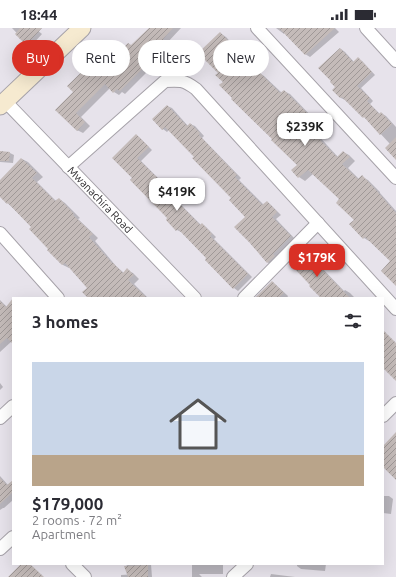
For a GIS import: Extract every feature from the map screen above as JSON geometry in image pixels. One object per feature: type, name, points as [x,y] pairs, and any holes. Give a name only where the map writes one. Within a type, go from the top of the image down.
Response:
[{"type":"street","points":[[3,104],[82,28]]},
{"type":"street","points":[[257,28],[396,178]]},
{"type":"street","points":[[366,28],[396,61]]},
{"type":"street","points":[[68,167],[164,81],[175,80],[186,82],[196,89],[396,309]]},
{"type":"street","name":"Mwanachira Road","points":[[3,104],[68,167],[194,297]]},
{"type":"street","points":[[245,297],[318,223]]},
{"type":"street","points":[[0,233],[57,297]]},
{"type":"street","points":[[384,415],[396,403]]},
{"type":"street","points":[[0,418],[12,407]]},
{"type":"street","points":[[0,549],[12,538]]},
{"type":"street","points":[[73,565],[85,577]]},
{"type":"street","points":[[233,577],[246,565]]},
{"type":"building","points":[[20,28],[42,28],[31,40],[21,40],[15,34]]},
{"type":"building","points":[[149,28],[173,28],[163,39],[164,40],[138,40],[138,73],[120,91],[117,89],[113,93],[105,84],[76,113],[85,122],[77,131],[55,110],[73,92],[67,86],[77,76],[130,76],[130,44]]},
{"type":"building","points":[[279,28],[335,28],[305,55]]},
{"type":"building","points":[[220,32],[227,40],[213,40],[213,68],[205,60],[205,46]]},
{"type":"building","points":[[340,48],[353,62],[358,57],[372,72],[357,86],[370,98],[367,101],[379,114],[381,112],[392,124],[380,135],[364,117],[363,118],[342,97],[340,98],[332,90],[335,87],[318,68]]},
{"type":"building","points":[[216,76],[263,76],[280,93],[284,90],[310,116],[308,119],[314,124],[309,129],[337,157],[343,151],[350,157],[342,164],[358,179],[362,175],[396,213],[396,286],[381,271],[390,261],[365,237],[363,239],[349,224],[354,220],[336,203],[339,199],[308,170],[298,178],[291,170],[297,165],[231,99],[232,98],[219,85],[223,82]]},
{"type":"building","points":[[167,105],[187,126],[190,123],[200,133],[199,135],[237,175],[235,177],[262,205],[267,201],[277,212],[272,217],[291,236],[273,254],[275,256],[267,263],[234,227],[245,217],[229,200],[231,198],[192,158],[194,157],[165,127],[162,130],[152,119]]},
{"type":"building","points":[[136,134],[149,147],[137,158],[174,194],[172,196],[200,225],[202,223],[212,234],[210,236],[248,274],[233,289],[178,229],[176,231],[166,220],[167,218],[130,180],[132,178],[112,158]]},
{"type":"building","points":[[396,137],[396,160],[385,148]]},
{"type":"building","points":[[0,151],[10,152],[9,161],[0,161]]},
{"type":"building","points":[[21,158],[37,173],[32,178],[55,201],[59,198],[74,214],[73,215],[93,234],[89,237],[112,263],[123,273],[127,268],[134,275],[128,280],[146,297],[87,297],[82,292],[87,288],[65,263],[62,265],[47,250],[48,249],[29,229],[31,227],[8,203],[7,204],[0,197],[0,180]]},
{"type":"building","points":[[306,250],[316,261],[315,262],[349,297],[320,297],[291,265]]},
{"type":"building","points":[[272,281],[284,293],[279,297],[256,297]]},
{"type":"building","points":[[12,299],[12,343],[7,338],[0,344],[0,301],[6,307]]},
{"type":"building","points":[[384,331],[396,343],[396,381],[384,369]]},
{"type":"building","points":[[396,432],[396,480],[384,468],[384,445]]},
{"type":"building","points":[[0,478],[7,485],[12,481],[12,493],[0,504]]},
{"type":"building","points":[[20,565],[31,565],[44,577],[8,577]]},
{"type":"building","points":[[148,565],[148,577],[128,577],[124,566]]}]
